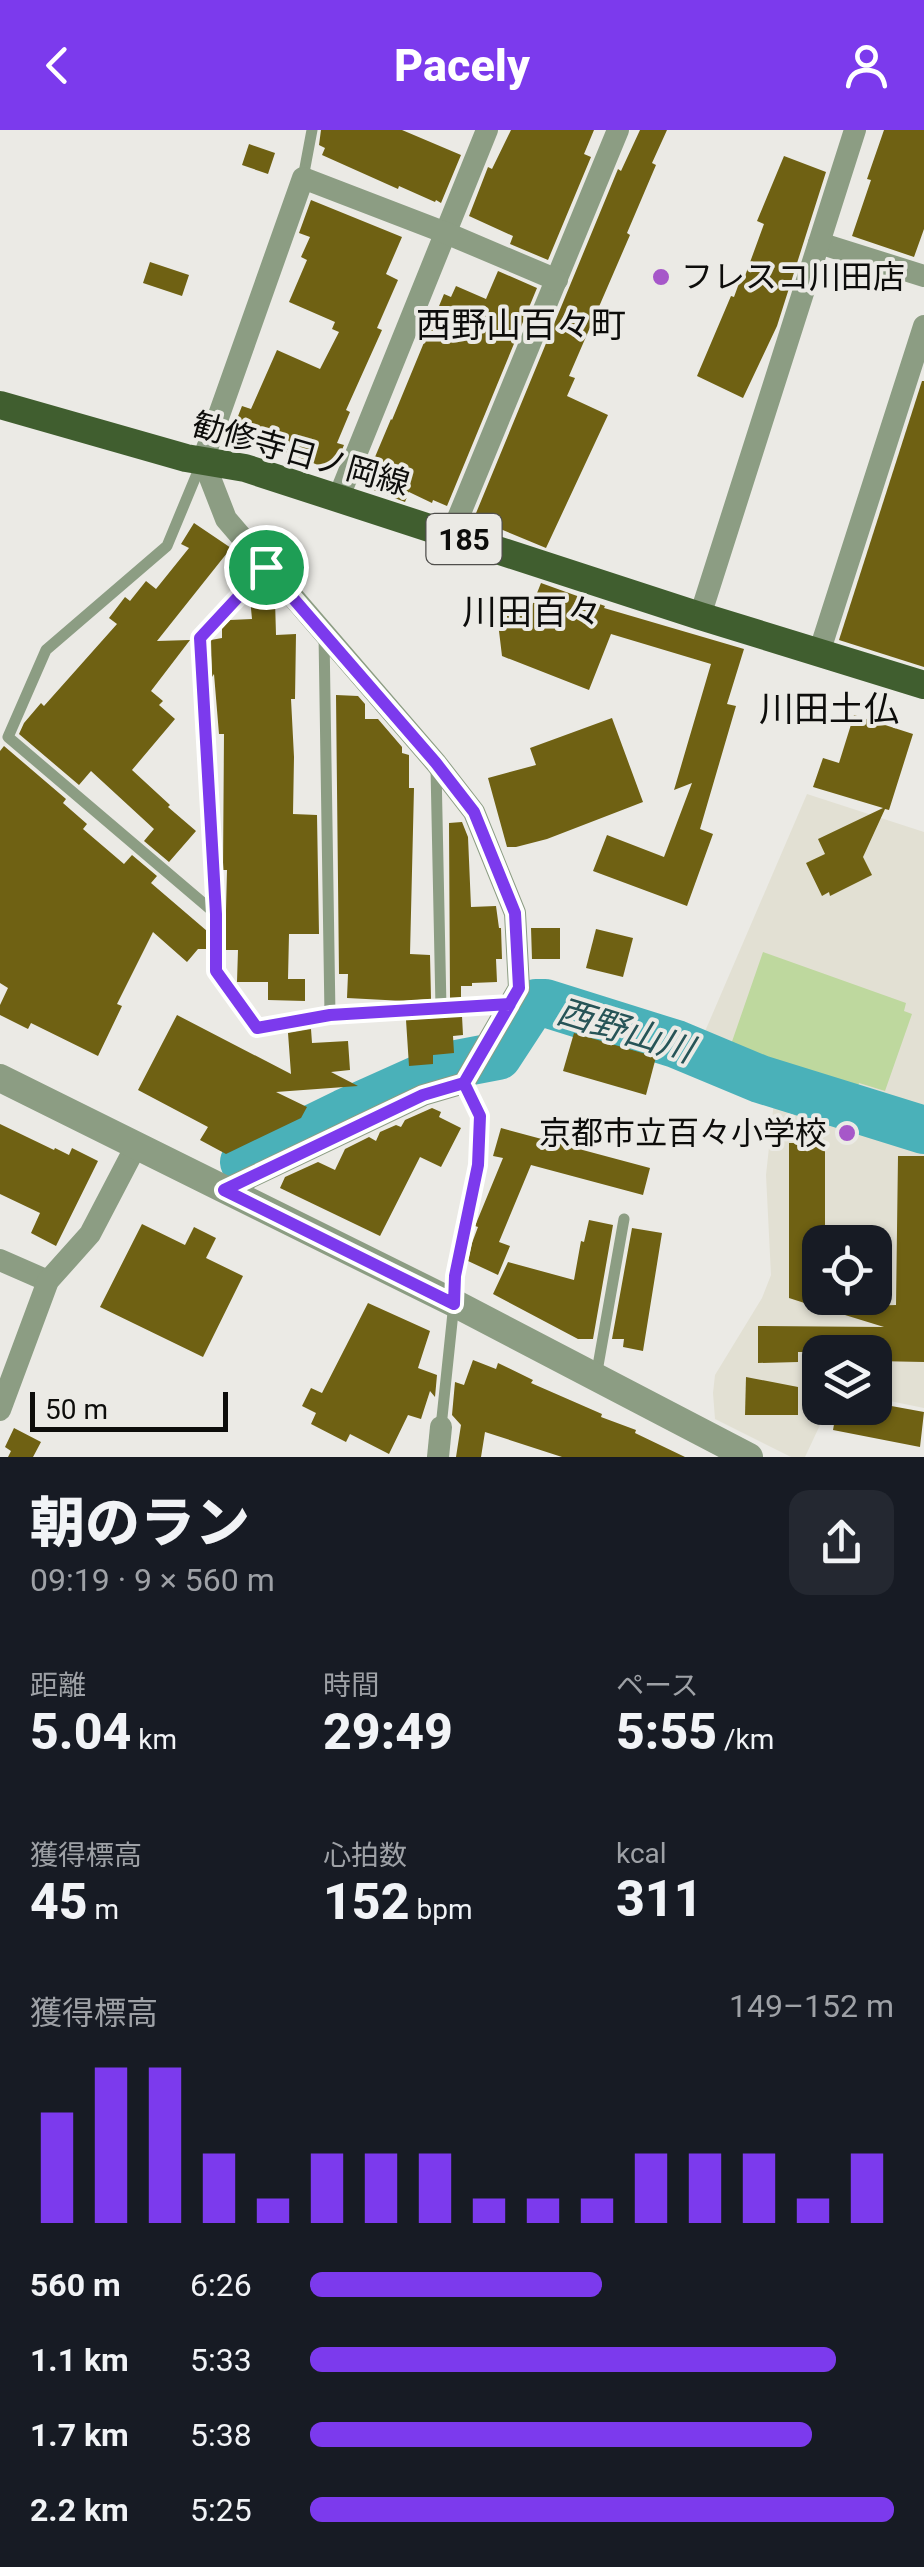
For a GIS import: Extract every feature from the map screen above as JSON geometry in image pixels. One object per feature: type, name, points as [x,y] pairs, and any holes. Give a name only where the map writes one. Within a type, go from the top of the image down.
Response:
[{"type":"main road","name":"勧修寺日ノ岡線","points":[[0,405],[186,458],[245,468],[924,685]]},
{"type":"street","points":[[451,535],[618,130]]},
{"type":"street","points":[[700,616],[855,130]]},
{"type":"street","points":[[338,499],[446,233],[482,132]]},
{"type":"street","points":[[224,1190],[423,1095],[464,1083],[519,988],[515,913],[474,812],[226,519],[203,460],[302,178],[557,280]]},
{"type":"street","points":[[819,243],[924,276]]},
{"type":"street","points":[[819,652],[924,326]]},
{"type":"street","points":[[0,1078],[454,1304],[749,1457]]},
{"type":"street","points":[[0,1410],[48,1281],[90,1234],[136,1146]]},
{"type":"street","points":[[0,1260],[48,1281]]},
{"type":"street","points":[[438,1457],[440,1427]]},
{"type":"lane","points":[[302,178],[312,130]]},
{"type":"lane","points":[[203,460],[167,546],[46,650],[8,737],[216,914]]},
{"type":"lane","points":[[266,567],[200,638],[216,971],[257,1028],[330,1015],[510,1004]]},
{"type":"lane","points":[[324,634],[330,1015]]},
{"type":"lane","points":[[436,763],[441,1008]]},
{"type":"lane","points":[[440,1427],[455,1276],[478,1165],[480,1116],[464,1083]]},
{"type":"lane","points":[[596,1377],[624,1219]]},
{"type":"shaded area","name":"京都市立百々小学校","points":[[807,794],[924,832],[924,1408],[892,1401],[892,1335],[802,1335],[802,1425],[820,1425],[805,1457],[791,1457],[715,1419],[715,1375],[762,1298],[771,1275],[766,1175],[776,1083],[697,1050]]},
{"type":"green space","points":[[763,952],[906,1003],[904,1011],[912,1014],[885,1091],[859,1083],[852,1107],[727,1056]]},
{"type":"building","points":[[321,130],[402,130],[461,155],[441,203],[435,202],[322,155],[325,148],[319,145]]},
{"type":"building","points":[[511,130],[594,130],[584,154],[591,157],[548,260],[510,244],[513,236],[469,216],[488,167],[492,169]]},
{"type":"building","points":[[640,130],[667,130],[627,233],[630,235],[569,376],[575,378],[567,396],[608,415],[546,548],[474,518],[618,169],[621,171]]},
{"type":"building","points":[[884,130],[924,130],[924,229],[914,257],[852,236]]},
{"type":"building","points":[[249,144],[275,153],[268,174],[242,165]]},
{"type":"building","points":[[784,156],[826,172],[777,326],[743,398],[697,376],[731,296],[734,297],[742,275],[745,276],[764,224],[757,221]]},
{"type":"building","points":[[311,200],[402,237],[386,274],[398,280],[377,328],[382,330],[346,410],[350,412],[337,443],[344,445],[333,471],[231,434],[242,406],[251,409],[277,350],[320,369],[339,332],[332,329],[335,322],[289,302],[307,260],[301,257],[310,237],[299,233]]},
{"type":"building","points":[[150,262],[189,275],[182,296],[143,283]]},
{"type":"building","points":[[498,271],[537,288],[447,506],[409,492],[405,502],[361,483],[392,420],[444,294],[451,297],[456,286],[486,299]]},
{"type":"building","points":[[924,381],[924,667],[839,640]]},
{"type":"building","points":[[194,523],[231,548],[157,641],[190,640],[151,691],[163,701],[159,705],[175,719],[132,770],[196,831],[169,862],[144,841],[154,829],[91,771],[79,785],[19,734],[41,703],[44,706],[117,624],[109,618],[125,597],[130,601],[146,581],[156,589],[189,548],[181,544]]},
{"type":"building","points":[[541,583],[604,608],[744,649],[727,704],[736,706],[700,829],[713,834],[687,906],[593,871],[607,835],[664,857],[692,783],[674,790],[711,664],[611,634],[589,690],[502,656],[496,606],[527,618]]},
{"type":"building","points":[[267,589],[271,600],[275,600],[276,635],[296,634],[295,699],[291,699],[293,814],[317,815],[319,934],[289,934],[288,979],[305,979],[305,1001],[268,1000],[268,982],[237,982],[238,950],[225,950],[224,734],[219,734],[211,640],[222,638],[222,628],[230,620],[252,619],[250,598],[258,590]]},
{"type":"building","points":[[336,695],[358,696],[365,704],[365,719],[378,719],[402,747],[402,753],[409,755],[409,788],[414,788],[410,954],[430,955],[431,999],[347,998],[348,974],[339,974]]},
{"type":"building","points":[[854,715],[913,734],[889,810],[885,809],[863,857],[872,875],[830,896],[829,892],[822,896],[806,863],[825,854],[818,839],[883,808],[813,787],[823,758],[839,763]]},
{"type":"building","points":[[612,718],[643,802],[547,839],[507,847],[488,778],[536,765],[530,748]]},
{"type":"building","points":[[4,746],[66,799],[63,803],[87,824],[83,829],[124,864],[132,855],[157,876],[151,883],[207,931],[207,949],[198,949],[187,962],[153,932],[117,1004],[122,1006],[98,1056],[31,1023],[28,1029],[0,1015],[8,988],[0,983],[0,751]]},
{"type":"building","points":[[462,822],[468,837],[471,907],[496,906],[502,959],[496,959],[497,982],[461,986],[461,998],[450,998],[449,823]]},
{"type":"building","points":[[531,928],[560,928],[560,959],[532,959]]},
{"type":"building","points":[[596,929],[633,938],[623,977],[586,968]]},
{"type":"building","points":[[177,1015],[291,1074],[288,1033],[311,1029],[312,1043],[348,1041],[350,1070],[331,1072],[358,1086],[276,1092],[307,1107],[301,1118],[226,1154],[200,1140],[208,1127],[138,1090]]},
{"type":"building","points":[[462,1016],[463,1035],[453,1036],[454,1053],[433,1055],[433,1064],[409,1066],[406,1020]]},
{"type":"building","points":[[574,1033],[656,1057],[646,1095],[563,1071]]},
{"type":"building","points":[[432,1108],[441,1112],[439,1117],[461,1128],[441,1167],[420,1157],[380,1236],[280,1188],[285,1177],[318,1162],[335,1170],[345,1149],[369,1137],[376,1141],[380,1132],[396,1125],[401,1127],[405,1120]]},
{"type":"building","points":[[0,1124],[54,1150],[69,1155],[72,1148],[98,1161],[56,1246],[31,1233],[40,1213],[0,1194]]},
{"type":"building","points":[[501,1128],[650,1168],[643,1195],[531,1165],[499,1242],[510,1246],[498,1275],[468,1261],[478,1227],[475,1226],[503,1158],[493,1156]]},
{"type":"building","points":[[789,1143],[825,1143],[825,1225],[802,1225],[802,1302],[789,1298]]},
{"type":"building","points":[[898,1156],[924,1156],[924,1362],[892,1361],[892,1335],[802,1335],[798,1362],[758,1363],[758,1326],[884,1327],[845,1315],[892,1315],[892,1305],[896,1305]]},
{"type":"building","points":[[589,1220],[613,1225],[593,1339],[578,1339],[493,1294],[508,1262],[574,1280]]},
{"type":"building","points":[[142,1224],[185,1245],[194,1227],[216,1238],[206,1258],[243,1276],[203,1357],[100,1307]]},
{"type":"building","points":[[632,1228],[662,1233],[643,1351],[623,1347],[624,1339],[612,1339]]},
{"type":"building","points":[[368,1303],[430,1331],[418,1368],[437,1375],[435,1397],[430,1391],[421,1419],[408,1415],[389,1454],[350,1434],[346,1442],[311,1424],[316,1413],[302,1406],[311,1388],[322,1393]]},
{"type":"building","points":[[473,1360],[496,1369],[498,1363],[533,1380],[531,1383],[636,1430],[635,1433],[685,1457],[562,1457],[485,1432],[481,1457],[456,1457],[461,1425],[452,1415],[455,1382],[464,1385]]},
{"type":"building","points":[[746,1377],[798,1387],[798,1415],[745,1415]]},
{"type":"building","points":[[892,1406],[924,1412],[920,1447],[833,1430],[834,1425],[892,1425]]},
{"type":"building","points":[[14,1428],[41,1442],[33,1457],[8,1457],[11,1451],[5,1447]]},
{"type":"waterway","name":"西野山川","points":[[244,1162],[451,1065],[498,1056],[536,1003],[676,1044],[760,1079],[924,1130]]},
{"type":"place","name":"フレスコ川田店","points":[[661,277]]},
{"type":"place","name":"京都市立百々小学校","points":[[847,1133]]},
{"type":"district","name":"西野山百々町","points":[[521,325]]},
{"type":"district","name":"川田百々","points":[[532,612]]},
{"type":"district","name":"川田土仏","points":[[829,709]]},
{"type":"route","points":[[266,567],[200,638],[216,971],[257,1028],[330,1015],[510,1004],[464,1083],[480,1116],[478,1165],[455,1276],[454,1304],[224,1190],[423,1095],[464,1083],[510,1004],[519,988],[515,913],[474,812],[266,567]]}]
